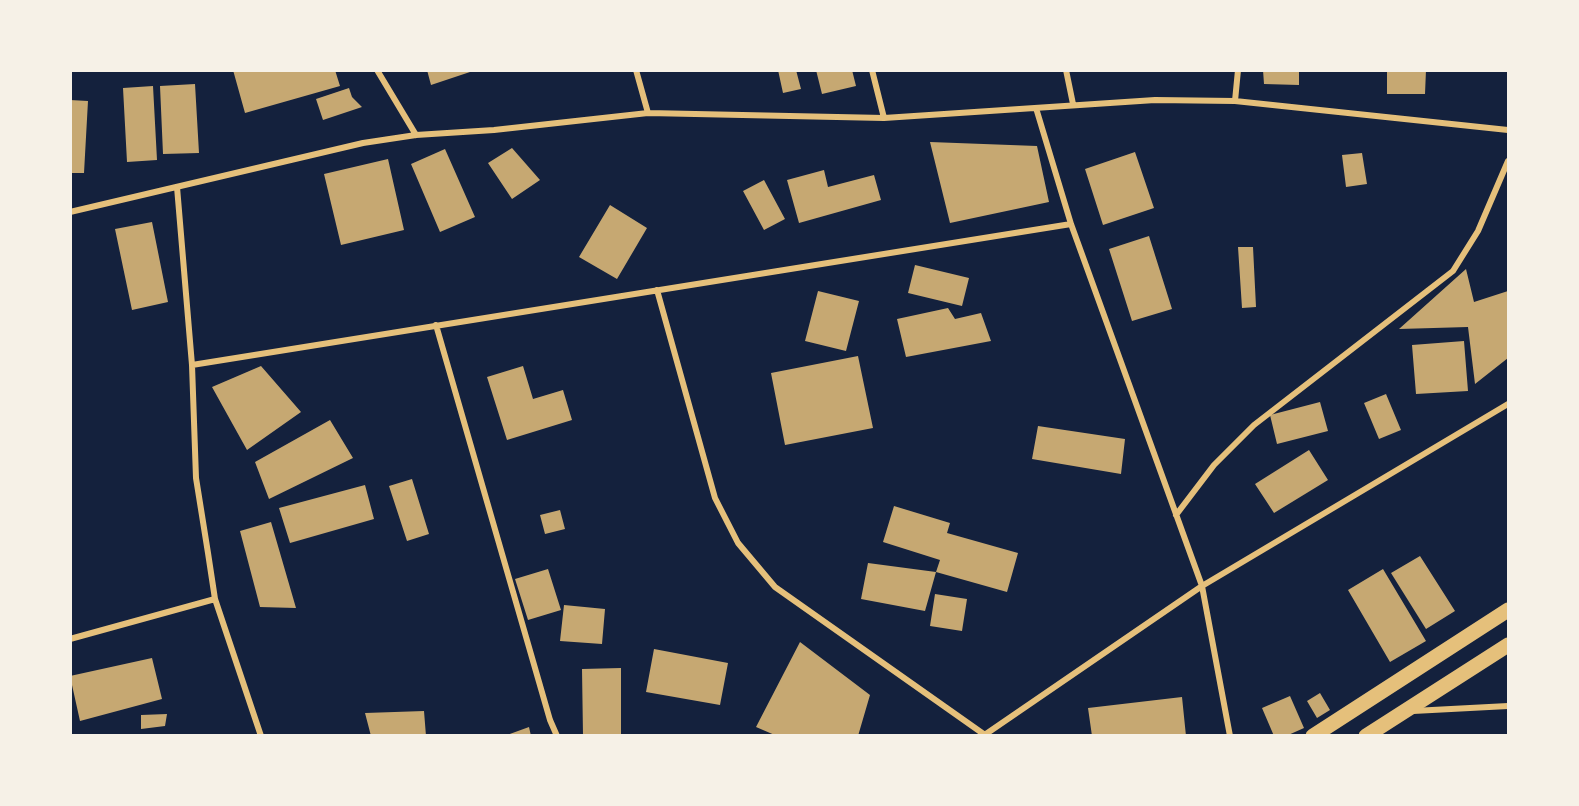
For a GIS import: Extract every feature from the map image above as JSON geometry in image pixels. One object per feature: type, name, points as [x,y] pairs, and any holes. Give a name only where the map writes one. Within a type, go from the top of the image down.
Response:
[{"type":"main road","points":[[1313,735],[1509,610]]},
{"type":"main road","points":[[1366,735],[1509,645]]},
{"type":"street","points":[[377,70],[416,135]]},
{"type":"street","points":[[636,70],[648,113]]},
{"type":"street","points":[[872,70],[884,118]]},
{"type":"street","points":[[1066,70],[1072,104]]},
{"type":"street","points":[[1235,101],[1238,70]]},
{"type":"street","points":[[70,213],[363,143],[416,135],[494,130],[648,113],[884,118],[1072,104],[1155,100],[1235,101],[1509,130]]},
{"type":"street","points":[[1036,108],[1071,224],[1202,586],[1230,735]]},
{"type":"street","points":[[1176,515],[1214,465],[1254,425],[1453,271],[1478,231],[1509,161]]},
{"type":"street","points":[[177,187],[192,364],[196,478],[215,599],[261,735]]},
{"type":"street","points":[[192,364],[1071,224]]},
{"type":"street","points":[[657,290],[715,498],[738,543],[775,587],[984,735],[1202,586],[1509,404]]},
{"type":"street","points":[[436,325],[550,720],[557,735]]},
{"type":"street","points":[[70,639],[215,599]]},
{"type":"street","points":[[1403,712],[1509,706]]},
{"type":"building","points":[[233,70],[335,70],[340,86],[245,113]]},
{"type":"building","points":[[427,70],[472,70],[473,71],[431,85]]},
{"type":"building","points":[[778,70],[796,70],[801,89],[783,93]]},
{"type":"building","points":[[816,70],[852,70],[856,86],[822,94]]},
{"type":"building","points":[[1263,70],[1299,70],[1299,85],[1264,84]]},
{"type":"building","points":[[1387,70],[1426,70],[1425,94],[1387,94]]},
{"type":"building","points":[[195,84],[199,153],[163,154],[160,86]]},
{"type":"building","points":[[153,86],[157,160],[127,162],[123,88]]},
{"type":"building","points":[[349,88],[352,97],[362,107],[323,120],[316,99]]},
{"type":"building","points":[[70,100],[88,101],[84,173],[70,173]]},
{"type":"building","points":[[930,142],[1037,146],[1049,202],[950,223]]},
{"type":"building","points":[[512,148],[540,180],[512,199],[488,163]]},
{"type":"building","points":[[445,149],[475,217],[440,232],[411,164]]},
{"type":"building","points":[[1135,152],[1154,208],[1103,225],[1085,169]]},
{"type":"building","points":[[1362,153],[1367,184],[1346,187],[1342,155]]},
{"type":"building","points":[[388,159],[404,230],[341,245],[324,174]]},
{"type":"building","points":[[824,170],[828,187],[874,175],[881,200],[799,223],[787,180]]},
{"type":"building","points":[[764,180],[785,219],[764,230],[743,191]]},
{"type":"building","points":[[610,205],[647,228],[617,279],[579,257]]},
{"type":"building","points":[[152,222],[168,302],[132,310],[115,229]]},
{"type":"building","points":[[1149,236],[1172,309],[1132,321],[1109,249]]},
{"type":"building","points":[[1238,247],[1253,247],[1256,307],[1242,308]]},
{"type":"building","points":[[915,265],[969,278],[962,306],[908,293]]},
{"type":"building","points":[[1466,269],[1474,302],[1508,291],[1508,358],[1475,384],[1468,327],[1399,329]]},
{"type":"building","points":[[818,291],[859,301],[846,351],[805,341]]},
{"type":"building","points":[[948,308],[955,319],[981,313],[991,341],[906,357],[897,319]]},
{"type":"building","points":[[1464,341],[1468,391],[1416,394],[1412,345]]},
{"type":"building","points":[[858,356],[873,428],[785,445],[771,373]]},
{"type":"building","points":[[261,366],[301,412],[247,450],[212,387]]},
{"type":"building","points":[[523,366],[533,399],[563,390],[572,420],[507,440],[487,377]]},
{"type":"building","points":[[1386,394],[1401,430],[1379,439],[1364,403]]},
{"type":"building","points":[[1320,402],[1328,431],[1277,444],[1270,415]]},
{"type":"building","points":[[330,420],[353,458],[269,499],[255,462]]},
{"type":"building","points":[[1038,426],[1125,439],[1121,474],[1032,459]]},
{"type":"building","points":[[1309,450],[1328,480],[1274,513],[1255,484]]},
{"type":"building","points":[[412,479],[429,534],[407,541],[389,486]]},
{"type":"building","points":[[365,485],[374,519],[290,543],[279,508]]},
{"type":"building","points":[[894,506],[950,523],[947,533],[1018,553],[1007,592],[936,572],[940,560],[883,542]]},
{"type":"building","points":[[560,510],[565,529],[545,534],[540,515]]},
{"type":"building","points":[[271,522],[296,608],[260,607],[240,531]]},
{"type":"building","points":[[1420,556],[1455,611],[1426,629],[1391,573]]},
{"type":"building","points":[[868,563],[936,572],[925,611],[861,599]]},
{"type":"building","points":[[548,569],[561,610],[528,620],[515,579]]},
{"type":"building","points":[[1383,569],[1426,641],[1390,662],[1348,590]]},
{"type":"building","points":[[935,594],[967,599],[962,631],[930,626]]},
{"type":"building","points":[[564,605],[605,609],[602,644],[560,641]]},
{"type":"building","points":[[800,642],[870,695],[858,736],[777,736],[756,727]]},
{"type":"building","points":[[654,649],[728,663],[720,705],[646,692]]},
{"type":"building","points":[[152,658],[162,699],[80,721],[70,676]]},
{"type":"building","points":[[621,668],[621,736],[583,736],[582,669]]},
{"type":"building","points":[[1320,693],[1330,710],[1317,718],[1307,701]]},
{"type":"building","points":[[1290,696],[1304,728],[1286,736],[1274,736],[1262,708]]},
{"type":"building","points":[[1182,697],[1186,736],[1092,736],[1088,708]]},
{"type":"building","points":[[424,711],[426,736],[371,736],[365,713]]},
{"type":"building","points":[[167,714],[165,726],[141,729],[141,715]]},
{"type":"building","points":[[529,727],[531,736],[507,736],[507,735]]}]
